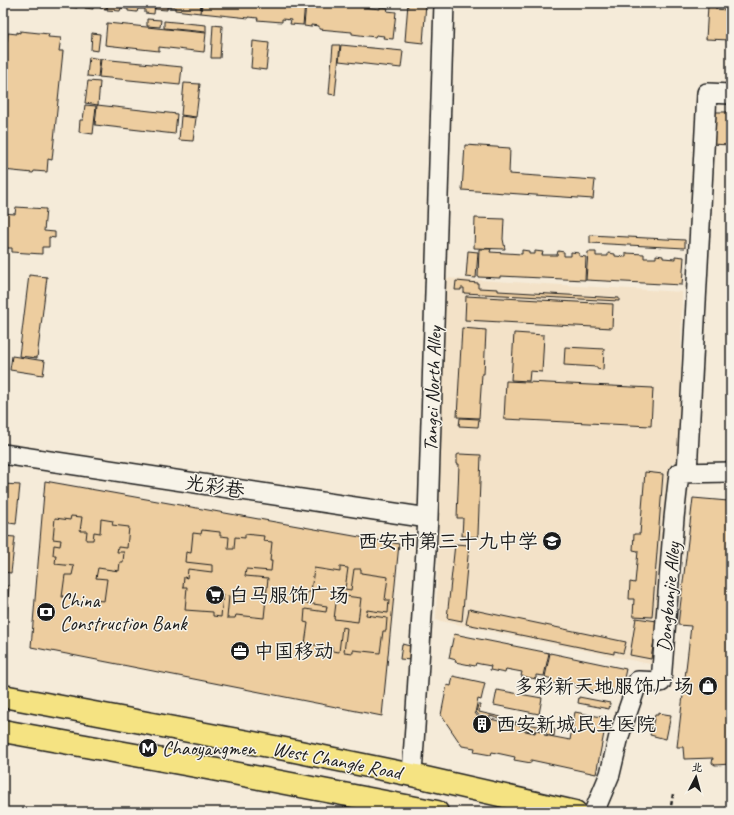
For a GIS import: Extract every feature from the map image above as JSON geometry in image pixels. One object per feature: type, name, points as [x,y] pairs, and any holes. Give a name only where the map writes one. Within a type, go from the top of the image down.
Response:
[{"type":"main road","name":"West Changle Road","points":[[3,696],[412,774],[575,812]]},
{"type":"main road","name":"West Changle Road","points":[[3,732],[207,768],[437,812]]},
{"type":"street","name":"Tangci North Alley","points":[[412,774],[428,518],[444,3]]},
{"type":"street","points":[[731,94],[707,93],[687,473],[731,472]]},
{"type":"street","name":"光彩巷","points":[[3,454],[428,518]]},
{"type":"street","name":"Dongbanjie Alley","points":[[594,812],[610,774],[619,736],[638,680],[661,682],[679,473],[687,473]]},
{"type":"path","points":[[670,812],[673,794]]},
{"type":"shaded area","name":"西安市第三十九中学","points":[[445,278],[682,292],[680,463],[672,462],[655,665],[436,620]]},
{"type":"building","points":[[53,3],[107,3],[106,9],[100,8],[101,6],[93,5],[93,9],[85,8],[85,5],[78,4],[77,8],[53,5]]},
{"type":"building","points":[[108,3],[155,3],[154,14],[145,13],[145,9],[138,9],[137,12],[128,11],[128,9],[121,8],[120,11],[107,10]]},
{"type":"building","points":[[156,3],[201,3],[200,13],[175,10],[175,7],[167,7],[167,10],[155,9]]},
{"type":"building","points":[[202,3],[305,3],[303,25],[290,24],[291,20],[282,19],[282,22],[257,20],[258,18],[249,17],[201,13]]},
{"type":"building","points":[[306,3],[348,3],[356,5],[356,3],[364,4],[363,7],[380,9],[380,7],[388,8],[387,11],[396,12],[393,39],[383,38],[384,36],[376,35],[375,37],[352,34],[352,32],[319,29],[319,26],[304,26]]},
{"type":"building","points":[[408,3],[426,3],[423,43],[405,41]]},
{"type":"building","points":[[708,6],[716,6],[716,9],[726,10],[726,6],[731,6],[731,40],[706,39]]},
{"type":"building","points":[[147,19],[161,20],[160,27],[147,26]]},
{"type":"building","points":[[164,21],[206,25],[206,32],[164,28]]},
{"type":"building","points":[[107,23],[206,33],[204,52],[159,47],[159,51],[105,45]]},
{"type":"building","points":[[213,25],[222,26],[220,58],[211,58]]},
{"type":"building","points":[[20,31],[49,34],[48,37],[61,38],[59,51],[63,51],[52,160],[48,159],[47,172],[34,171],[33,173],[3,170],[3,45],[4,41],[7,42],[8,33],[17,34],[17,32],[20,33]]},
{"type":"building","points":[[92,33],[100,34],[98,51],[91,50]]},
{"type":"building","points":[[253,41],[269,43],[266,70],[251,68]]},
{"type":"building","points":[[333,45],[340,45],[335,95],[329,94]]},
{"type":"building","points":[[341,45],[403,51],[401,68],[339,61]]},
{"type":"building","points":[[89,57],[100,59],[98,77],[87,76]]},
{"type":"building","points":[[101,59],[182,67],[180,85],[99,77]]},
{"type":"building","points":[[88,81],[100,82],[98,105],[85,103]]},
{"type":"building","points":[[184,83],[200,84],[196,117],[181,115]]},
{"type":"building","points":[[85,105],[96,106],[93,134],[79,132],[80,120],[83,120]]},
{"type":"building","points":[[97,105],[177,114],[175,134],[95,125]]},
{"type":"building","points":[[711,112],[731,112],[731,145],[710,144]]},
{"type":"building","points":[[181,116],[196,118],[193,141],[179,140]]},
{"type":"building","points":[[465,145],[510,148],[509,174],[595,180],[593,199],[462,190]]},
{"type":"building","points":[[16,207],[46,209],[44,231],[55,232],[55,238],[49,237],[49,247],[42,247],[42,254],[12,252],[12,248],[3,248],[3,213],[15,214]]},
{"type":"building","points":[[475,218],[504,219],[503,239],[505,249],[474,248]]},
{"type":"building","points":[[590,235],[685,240],[685,248],[590,243]]},
{"type":"building","points":[[479,249],[491,249],[490,252],[522,254],[522,250],[529,251],[529,254],[535,254],[535,251],[543,252],[542,255],[557,255],[558,251],[564,252],[564,256],[571,256],[571,252],[579,253],[579,256],[586,257],[585,280],[500,276],[500,278],[478,277]]},
{"type":"building","points":[[468,251],[478,252],[476,278],[466,277]]},
{"type":"building","points":[[588,252],[596,252],[596,256],[608,256],[608,253],[615,254],[615,256],[626,257],[626,253],[644,254],[644,258],[656,258],[656,255],[663,256],[663,258],[675,259],[675,256],[684,257],[682,285],[586,280]]},
{"type":"building","points":[[29,275],[47,277],[37,358],[19,356]]},
{"type":"building","points":[[456,281],[478,283],[478,288],[498,289],[498,291],[619,298],[619,301],[464,293],[464,288],[461,288],[461,290],[455,290]]},
{"type":"building","points":[[466,296],[613,304],[612,328],[465,320]]},
{"type":"building","points":[[462,328],[486,330],[484,374],[482,374],[479,418],[457,417]]},
{"type":"building","points":[[514,333],[544,335],[542,372],[530,371],[529,381],[511,380]]},
{"type":"building","points":[[565,347],[604,349],[603,370],[597,369],[597,367],[564,365]]},
{"type":"building","points":[[12,356],[45,361],[43,375],[10,370]]},
{"type":"building","points":[[506,381],[653,388],[651,426],[504,419]]},
{"type":"building","points":[[460,418],[479,419],[478,427],[459,426]]},
{"type":"building","points":[[457,455],[481,455],[477,537],[462,536],[463,518],[457,518],[459,464],[457,464]]},
{"type":"building","points":[[645,472],[663,474],[652,617],[633,616],[634,599],[629,599],[630,582],[635,583],[638,551],[633,550],[634,534],[640,534]]},
{"type":"building","name":"白马服饰广场","points":[[45,481],[399,544],[382,716],[31,647]]},
{"type":"building","points":[[3,484],[20,485],[16,524],[3,522]]},
{"type":"building","name":"多彩新天地服饰广场","points":[[728,494],[731,494],[731,764],[715,765],[712,763],[713,758],[684,759],[683,747],[677,747],[691,626],[678,625],[693,498],[728,501]]},
{"type":"building","points":[[71,516],[82,517],[80,531],[87,531],[86,540],[93,540],[94,532],[100,533],[101,519],[113,521],[112,525],[129,527],[127,548],[118,547],[117,552],[124,552],[123,562],[120,562],[119,571],[98,568],[96,578],[107,579],[104,601],[92,600],[92,604],[74,601],[74,598],[62,597],[65,575],[72,575],[74,566],[55,564],[56,555],[53,555],[54,545],[60,546],[61,540],[53,539],[55,518],[70,520]]},
{"type":"building","points":[[202,530],[220,532],[220,536],[229,537],[228,549],[234,549],[235,537],[245,538],[245,534],[264,536],[263,541],[272,542],[270,561],[272,561],[271,571],[246,569],[245,576],[268,578],[264,618],[236,615],[235,618],[227,618],[229,596],[223,595],[221,617],[213,616],[213,612],[185,610],[187,587],[183,587],[184,577],[187,578],[188,569],[212,572],[212,565],[185,562],[186,552],[191,553],[193,533],[201,534]]},
{"type":"building","points":[[3,536],[15,537],[11,573],[3,572]]},
{"type":"building","points":[[455,544],[469,545],[462,621],[447,618]]},
{"type":"building","points":[[340,567],[348,568],[345,589],[351,590],[354,569],[361,569],[361,573],[388,577],[385,600],[389,600],[388,613],[367,610],[366,615],[387,618],[386,631],[383,631],[380,653],[353,650],[353,653],[344,652],[347,628],[342,627],[339,652],[332,651],[332,647],[305,644],[308,623],[304,622],[305,609],[326,612],[327,606],[306,603],[307,592],[311,592],[314,568],[340,572]]},
{"type":"building","points":[[3,586],[9,586],[6,624],[3,624]]},
{"type":"building","points":[[337,595],[361,598],[358,622],[334,619]]},
{"type":"building","points":[[469,609],[626,642],[623,653],[614,651],[614,654],[466,624]]},
{"type":"building","points":[[636,618],[657,621],[651,659],[630,655]]},
{"type":"building","points":[[454,634],[549,653],[544,676],[536,675],[536,679],[521,676],[522,672],[506,669],[505,673],[490,670],[491,666],[476,663],[475,666],[455,662],[456,660],[449,658]]},
{"type":"building","points":[[411,638],[414,639],[411,660],[400,659],[402,644],[410,646]]},
{"type":"building","points":[[550,653],[626,669],[621,692],[605,689],[604,693],[575,687],[575,684],[567,682],[566,686],[551,683],[552,679],[545,677]]},
{"type":"building","name":"西安新城民生医院","points":[[453,676],[485,683],[481,700],[478,699],[475,713],[482,722],[489,723],[490,719],[522,726],[521,730],[535,733],[536,730],[545,732],[544,735],[570,740],[575,712],[607,718],[596,774],[531,760],[531,763],[514,760],[515,757],[492,752],[491,755],[474,752],[475,748],[462,746],[441,715],[447,685],[451,686]]},
{"type":"building","points":[[497,690],[542,698],[539,714],[494,705]]},
{"type":"building","points":[[579,697],[610,703],[609,709],[578,703]]},
{"type":"building","points":[[478,705],[480,705],[479,712],[501,717],[500,719],[490,716],[489,721],[482,719],[476,712]]},
{"type":"building","points":[[658,713],[671,715],[666,739],[650,735],[655,715],[658,715]]},
{"type":"building","points":[[510,721],[555,729],[554,736],[546,734],[546,731],[535,729],[535,732],[522,729],[523,725]]},
{"type":"place","name":"西安市第三十九中学","points":[[552,541]]},
{"type":"place","name":"白马服饰广场","points":[[215,595]]},
{"type":"place","name":"China Construction Bank","points":[[46,612]]},
{"type":"place","name":"中国移动","points":[[240,651]]},
{"type":"place","name":"多彩新天地服饰广场","points":[[708,686]]},
{"type":"place","name":"西安新城民生医院","points":[[482,724]]},
{"type":"place","name":"Chaoyangmen","points":[[148,748]]}]
